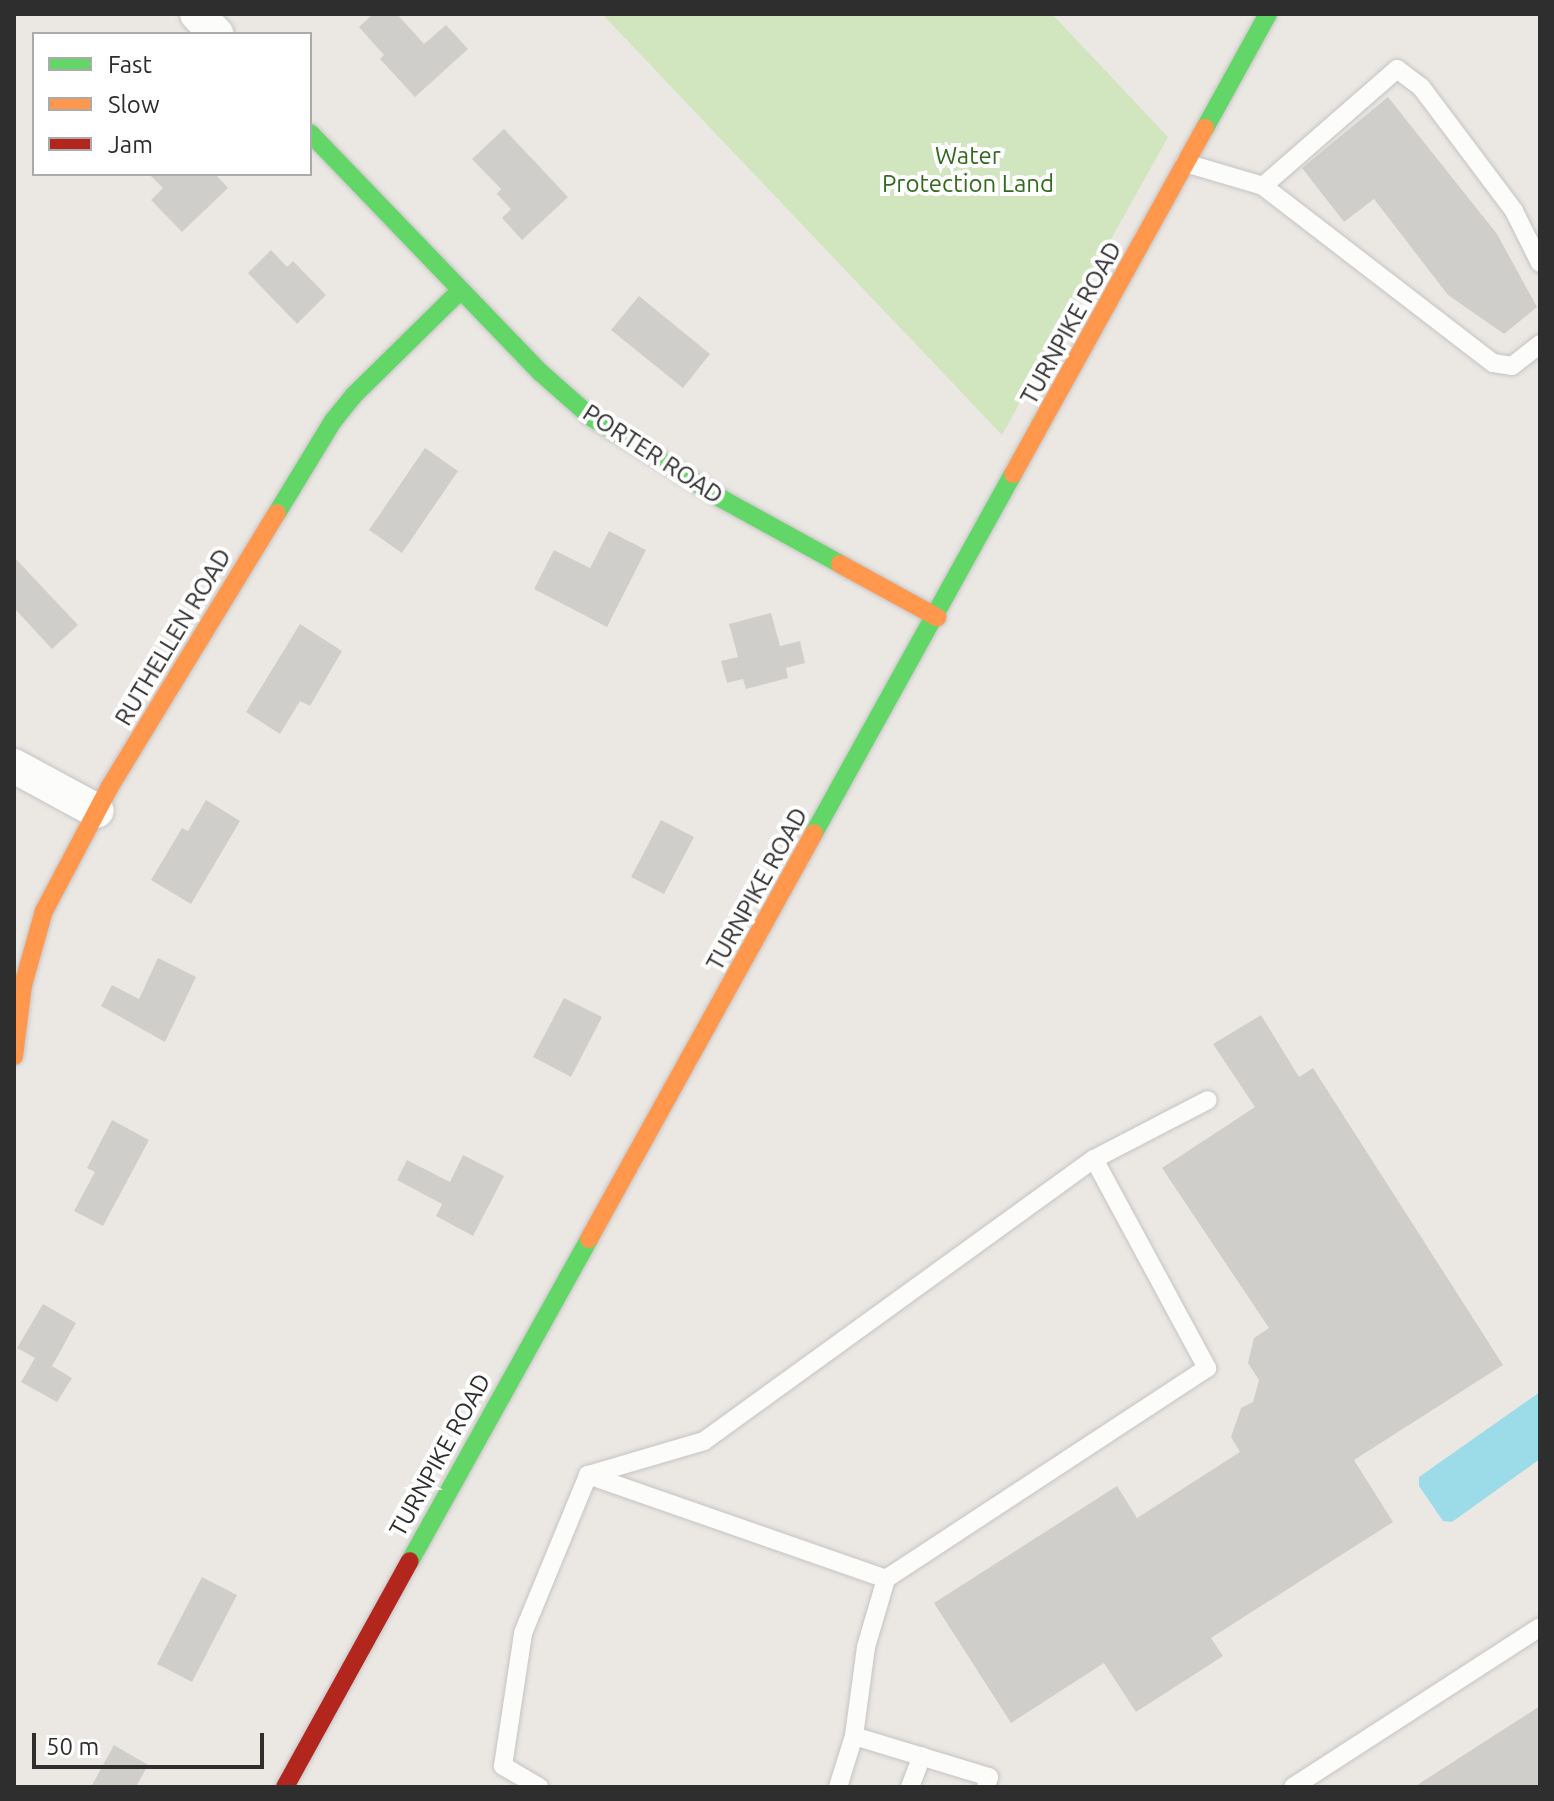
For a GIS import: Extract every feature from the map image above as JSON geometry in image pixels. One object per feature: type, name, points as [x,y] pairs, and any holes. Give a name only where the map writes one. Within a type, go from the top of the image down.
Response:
[{"type":"main road","name":"TURNPIKE ROAD","points":[[285,1787],[484,1424],[937,617],[1268,14]]},
{"type":"main road","name":"PORTER ROAD","points":[[312,135],[540,372],[603,425],[722,499],[937,617]]},
{"type":"main road","name":"RUTHELLEN ROAD","points":[[14,1056],[23,985],[44,911],[97,811],[326,431],[354,395],[460,291]]},
{"type":"street","points":[[197,14],[214,32]]},
{"type":"street","points":[[14,766],[97,811]]},
{"type":"lane","points":[[1263,186],[1397,69],[1421,87],[1514,211],[1540,263]]},
{"type":"lane","points":[[1185,163],[1263,186],[1493,363],[1512,366],[1540,344]]},
{"type":"lane","points":[[588,1475],[704,1441],[1094,1159],[1208,1100]]},
{"type":"lane","points":[[838,1787],[854,1736],[866,1647],[886,1579],[1207,1368],[1094,1159]]},
{"type":"lane","points":[[588,1475],[886,1579]]},
{"type":"lane","points":[[539,1787],[503,1766],[523,1633],[588,1475]]},
{"type":"lane","points":[[1293,1787],[1540,1627]]},
{"type":"lane","points":[[854,1736],[989,1777],[986,1787]]},
{"type":"lane","points":[[910,1787],[922,1756]]},
{"type":"green space","name":"Water Protection Land","points":[[602,14],[1052,14],[1168,137],[1002,435]]},
{"type":"water","points":[[1540,1392],[1540,1459],[1452,1522],[1443,1521],[1419,1486],[1419,1477]]},
{"type":"building","points":[[373,14],[397,14],[424,44],[446,25],[468,49],[415,97],[380,59],[384,55],[359,27]]},
{"type":"building","points":[[1388,97],[1497,234],[1537,307],[1504,334],[1448,295],[1374,199],[1344,222],[1302,168]]},
{"type":"building","points":[[504,129],[568,197],[522,240],[502,218],[511,209],[497,194],[501,189],[472,159]]},
{"type":"building","points":[[151,176],[217,176],[228,188],[182,232],[151,200],[163,188]]},
{"type":"building","points":[[271,250],[287,267],[293,261],[326,295],[297,324],[248,273]]},
{"type":"building","points":[[639,296],[710,354],[683,388],[611,330]]},
{"type":"building","points":[[425,448],[458,471],[402,553],[369,530]]},
{"type":"building","points":[[609,531],[646,550],[607,627],[534,589],[554,550],[590,568]]},
{"type":"building","points":[[14,557],[78,625],[52,649],[14,608]]},
{"type":"building","points":[[771,613],[780,646],[800,641],[805,663],[786,668],[788,678],[746,689],[743,679],[727,683],[721,661],[738,657],[729,624]]},
{"type":"building","points":[[300,624],[342,651],[310,706],[300,701],[280,734],[246,712]]},
{"type":"building","points":[[206,800],[240,821],[191,904],[151,880],[182,828],[188,831]]},
{"type":"building","points":[[661,820],[694,837],[664,894],[631,877]]},
{"type":"building","points":[[158,958],[196,977],[165,1042],[101,1006],[112,985],[139,999]]},
{"type":"building","points":[[564,998],[602,1017],[571,1077],[533,1057]]},
{"type":"building","points":[[1261,1015],[1299,1077],[1313,1068],[1503,1365],[1354,1460],[1393,1522],[1211,1638],[1223,1656],[1136,1712],[1104,1663],[1011,1723],[934,1603],[1117,1486],[1137,1518],[1240,1452],[1231,1437],[1241,1408],[1253,1402],[1259,1380],[1248,1363],[1254,1338],[1269,1328],[1162,1168],[1255,1107],[1213,1044]]},
{"type":"building","points":[[112,1120],[149,1140],[103,1226],[74,1211],[95,1172],[87,1168]]},
{"type":"building","points":[[463,1155],[504,1176],[473,1236],[436,1216],[442,1204],[397,1180],[407,1160],[450,1182]]},
{"type":"building","points":[[43,1304],[76,1323],[52,1366],[72,1378],[57,1402],[21,1382],[35,1358],[17,1348]]},
{"type":"building","points":[[202,1577],[237,1595],[192,1682],[157,1664]]},
{"type":"building","points":[[1540,1706],[1540,1787],[1414,1787]]},
{"type":"building","points":[[114,1745],[148,1765],[136,1787],[91,1787]]},
{"type":"traffic: fast","points":[[1205,128],[1268,14]]},
{"type":"traffic: fast","points":[[312,135],[540,372],[591,417],[722,499],[840,564]]},
{"type":"traffic: fast","points":[[277,513],[333,421],[354,395],[460,291]]},
{"type":"traffic: fast","points":[[814,833],[1013,474]]},
{"type":"traffic: fast","points":[[410,1561],[589,1239]]},
{"type":"traffic: slow","points":[[1013,474],[1205,128]]},
{"type":"traffic: slow","points":[[14,1056],[23,985],[44,911],[109,788],[277,513]]},
{"type":"traffic: slow","points":[[840,564],[937,617]]},
{"type":"traffic: slow","points":[[589,1239],[814,833]]},
{"type":"traffic: jam","points":[[285,1787],[410,1561]]}]
